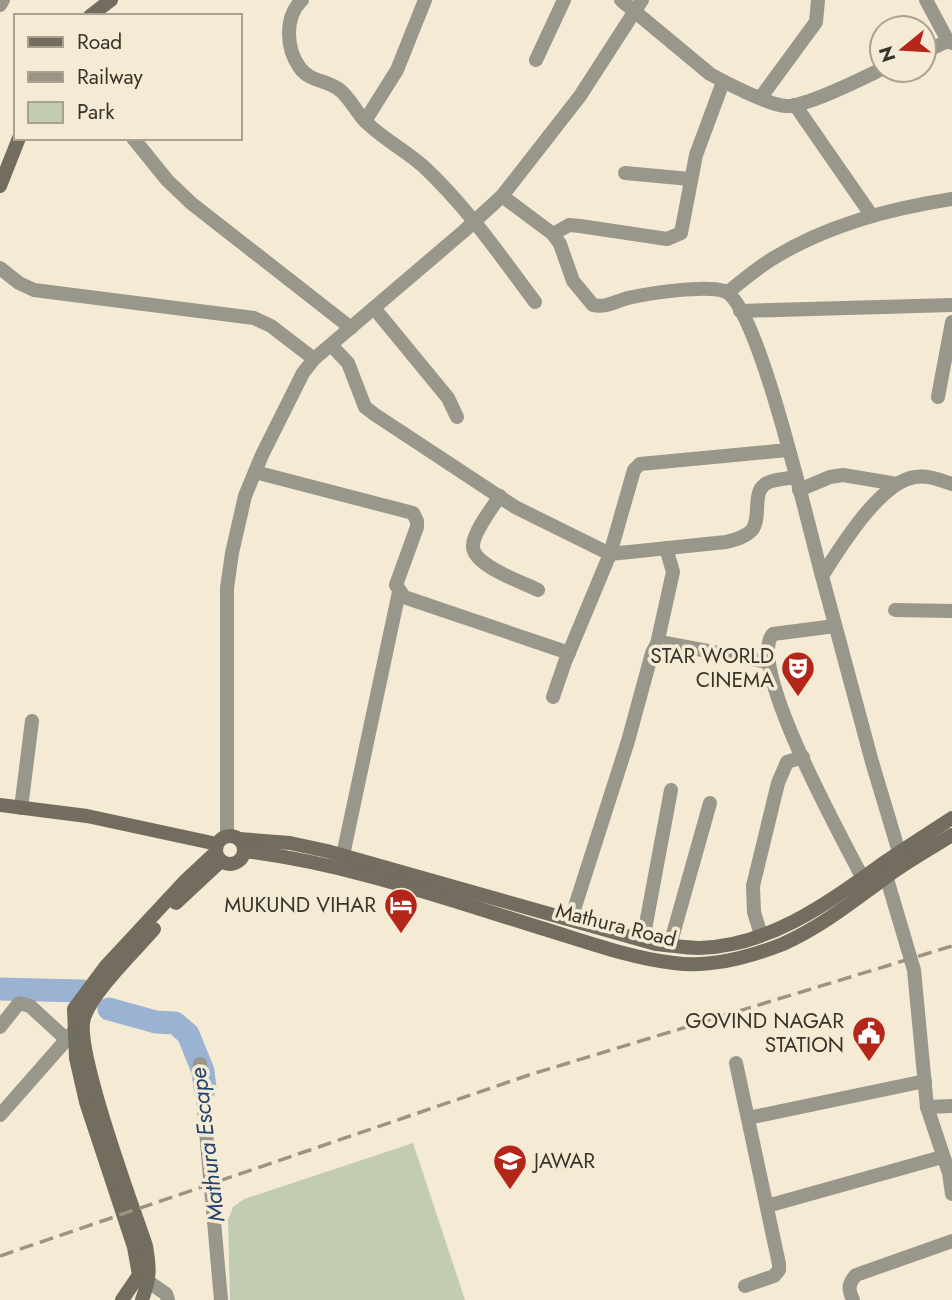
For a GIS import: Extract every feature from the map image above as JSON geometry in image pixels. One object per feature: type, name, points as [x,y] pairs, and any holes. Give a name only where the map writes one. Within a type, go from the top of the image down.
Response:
[{"type":"main road","points":[[93,14],[111,0]]},
{"type":"main road","points":[[0,186],[18,140]]},
{"type":"main road","name":"Mathura Road","points":[[0,805],[87,816],[227,847],[430,886],[571,919],[643,940],[699,948],[743,942],[761,935],[817,910],[863,879],[884,870]]},
{"type":"main road","points":[[884,870],[952,818]]},
{"type":"main road","points":[[901,859],[952,835]]},
{"type":"main road","name":"Mathura Road","points":[[227,847],[290,843],[343,855],[629,954],[674,963],[702,964],[738,958],[783,944],[829,920],[884,870]]},
{"type":"main road","points":[[142,1300],[144,1278],[86,1102],[70,1035],[74,1009],[106,966],[186,880],[227,847]]},
{"type":"main road","points":[[122,1300],[150,1270],[146,1246],[86,1057],[83,1021],[90,1004],[227,847]]},
{"type":"street","points":[[0,5],[3,0]]},
{"type":"street","points":[[302,0],[291,15],[289,26],[289,44],[301,71],[338,88],[365,121],[422,166],[475,222],[535,302]]},
{"type":"street","points":[[365,121],[397,70],[425,0]]},
{"type":"street","points":[[536,60],[564,0]]},
{"type":"street","points":[[621,0],[638,5],[683,54],[723,82],[784,106],[795,105],[868,75]]},
{"type":"street","points":[[761,97],[816,22],[818,0]]},
{"type":"street","points":[[926,0],[950,42]]},
{"type":"street","points":[[227,847],[228,588],[232,553],[246,496],[255,472],[303,373],[314,359],[502,196],[580,96],[638,5]]},
{"type":"street","points":[[553,234],[569,225],[667,239],[675,238],[681,233],[685,225],[696,155],[723,82]]},
{"type":"street","points":[[795,105],[872,216]]},
{"type":"street","points":[[134,140],[167,180],[191,203],[351,328]]},
{"type":"street","points":[[625,173],[691,179]]},
{"type":"street","points":[[502,196],[553,234],[560,244],[573,281],[593,305],[608,305],[628,298],[671,292],[714,289],[728,292],[740,311],[755,339],[768,375],[872,762],[901,859]]},
{"type":"street","points":[[728,292],[771,260],[811,239],[872,216],[913,205],[952,199]]},
{"type":"street","points":[[0,268],[19,283],[34,289],[254,318],[271,326],[314,359]]},
{"type":"street","points":[[740,311],[952,305]]},
{"type":"street","points":[[374,308],[448,398],[457,417]]},
{"type":"street","points":[[938,397],[952,322]]},
{"type":"street","points":[[331,345],[348,363],[365,407],[515,507],[610,554],[726,542],[742,537],[751,531],[761,488],[768,482],[797,484],[843,475],[897,484]]},
{"type":"street","points":[[553,697],[610,554],[634,470],[639,464],[788,450]]},
{"type":"street","points":[[255,472],[413,513],[417,521],[397,578],[399,592],[343,855]]},
{"type":"street","points":[[822,576],[887,491],[915,477],[929,477],[952,484]]},
{"type":"street","points":[[500,496],[476,535],[472,546],[475,554],[481,563],[538,590]]},
{"type":"street","points":[[571,919],[657,644],[673,572],[666,548]]},
{"type":"street","points":[[399,592],[404,597],[569,653]]},
{"type":"street","points":[[895,610],[952,611]]},
{"type":"street","points":[[835,626],[773,635],[768,639],[766,647],[782,715],[863,879]]},
{"type":"street","points":[[657,644],[665,643],[768,662]]},
{"type":"street","points":[[21,808],[32,722]]},
{"type":"street","points":[[761,935],[754,912],[752,887],[778,783],[787,762],[803,757]]},
{"type":"street","points":[[643,940],[671,790]]},
{"type":"street","points":[[670,945],[710,803]]},
{"type":"street","points":[[884,870],[914,970],[927,1107],[942,1157],[951,1175],[952,1194]]},
{"type":"street","points":[[0,1027],[19,1003],[30,1006],[70,1035],[0,1115]]},
{"type":"street","points":[[736,1063],[779,1270],[774,1276],[745,1286]]},
{"type":"street","points":[[200,1064],[221,1300]]},
{"type":"street","points":[[748,1118],[925,1082]]},
{"type":"street","points":[[927,1107],[952,1106]]},
{"type":"street","points":[[767,1206],[942,1157]]},
{"type":"street","points":[[853,1300],[848,1290],[856,1275],[952,1241]]},
{"type":"street","points":[[144,1278],[166,1294],[168,1300]]},
{"type":"green space","points":[[413,1143],[465,1300],[230,1300],[228,1220],[233,1207],[244,1199]]},
{"type":"waterway","name":"Mathura Escape","points":[[0,989],[82,991]]},
{"type":"waterway","name":"Mathura Escape","points":[[109,1009],[156,1022],[175,1023],[188,1034],[203,1071],[205,1088]]},
{"type":"railway","points":[[0,1256],[529,1075],[952,946]]},
{"type":"place","name":"STAR WORLD CINEMA","points":[[798,698]]},
{"type":"place","name":"MUKUND VIHAR","points":[[401,935]]},
{"type":"place","name":"GOVIND NAGAR STATION","points":[[869,1063]]},
{"type":"place","name":"JAWAR","points":[[510,1191]]}]
